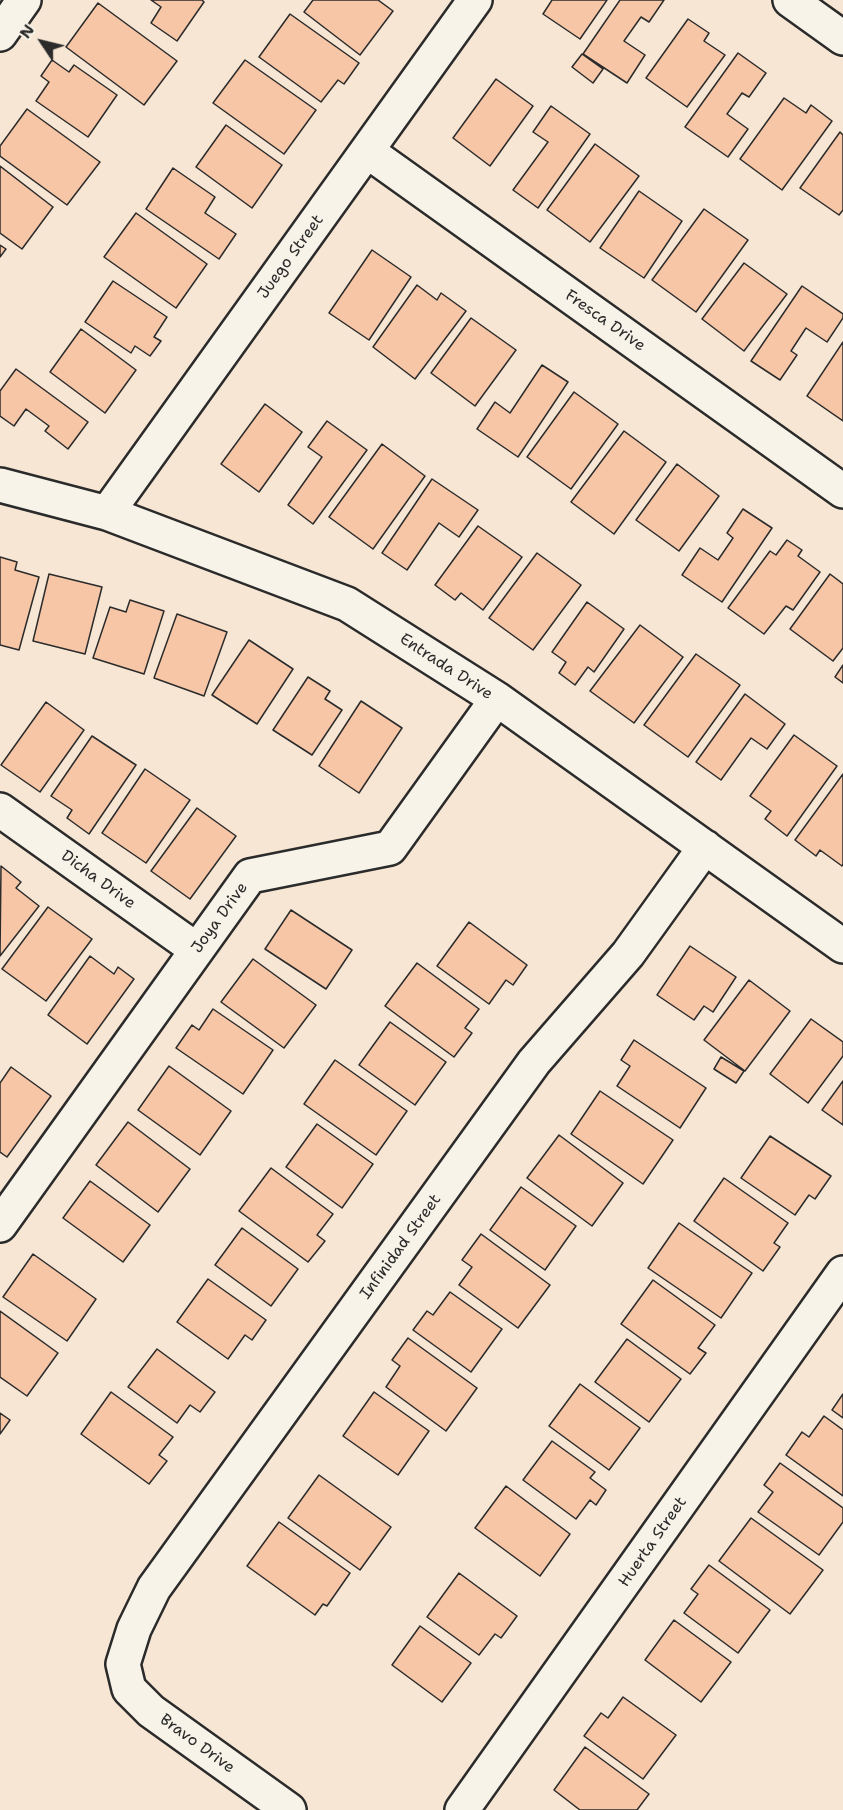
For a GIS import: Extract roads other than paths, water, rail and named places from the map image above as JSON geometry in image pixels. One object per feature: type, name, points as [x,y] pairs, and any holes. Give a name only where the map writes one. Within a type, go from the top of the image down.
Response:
[{"type":"street","points":[[0,34],[24,0]]},
{"type":"street","name":"Juego Street","points":[[107,513],[475,0]]},
{"type":"street","points":[[790,0],[843,38]]},
{"type":"street","name":"Fresca Drive","points":[[367,151],[843,490]]},
{"type":"street","name":"Entrada Drive","points":[[0,485],[107,513],[347,604],[497,699],[843,945]]},
{"type":"street","name":"Joya Drive","points":[[3,1217],[250,876],[390,848],[497,699]]},
{"type":"street","name":"Dicha Drive","points":[[0,810],[197,950]]},
{"type":"street","name":"Infinidad Street","points":[[123,1664],[134,1629],[154,1588],[534,1062],[628,954],[705,847]]},
{"type":"street","name":"Huerta Street","points":[[462,1810],[843,1274]]},
{"type":"street","name":"Bravo Drive","points":[[123,1664],[129,1689],[151,1711],[289,1810]]}]
